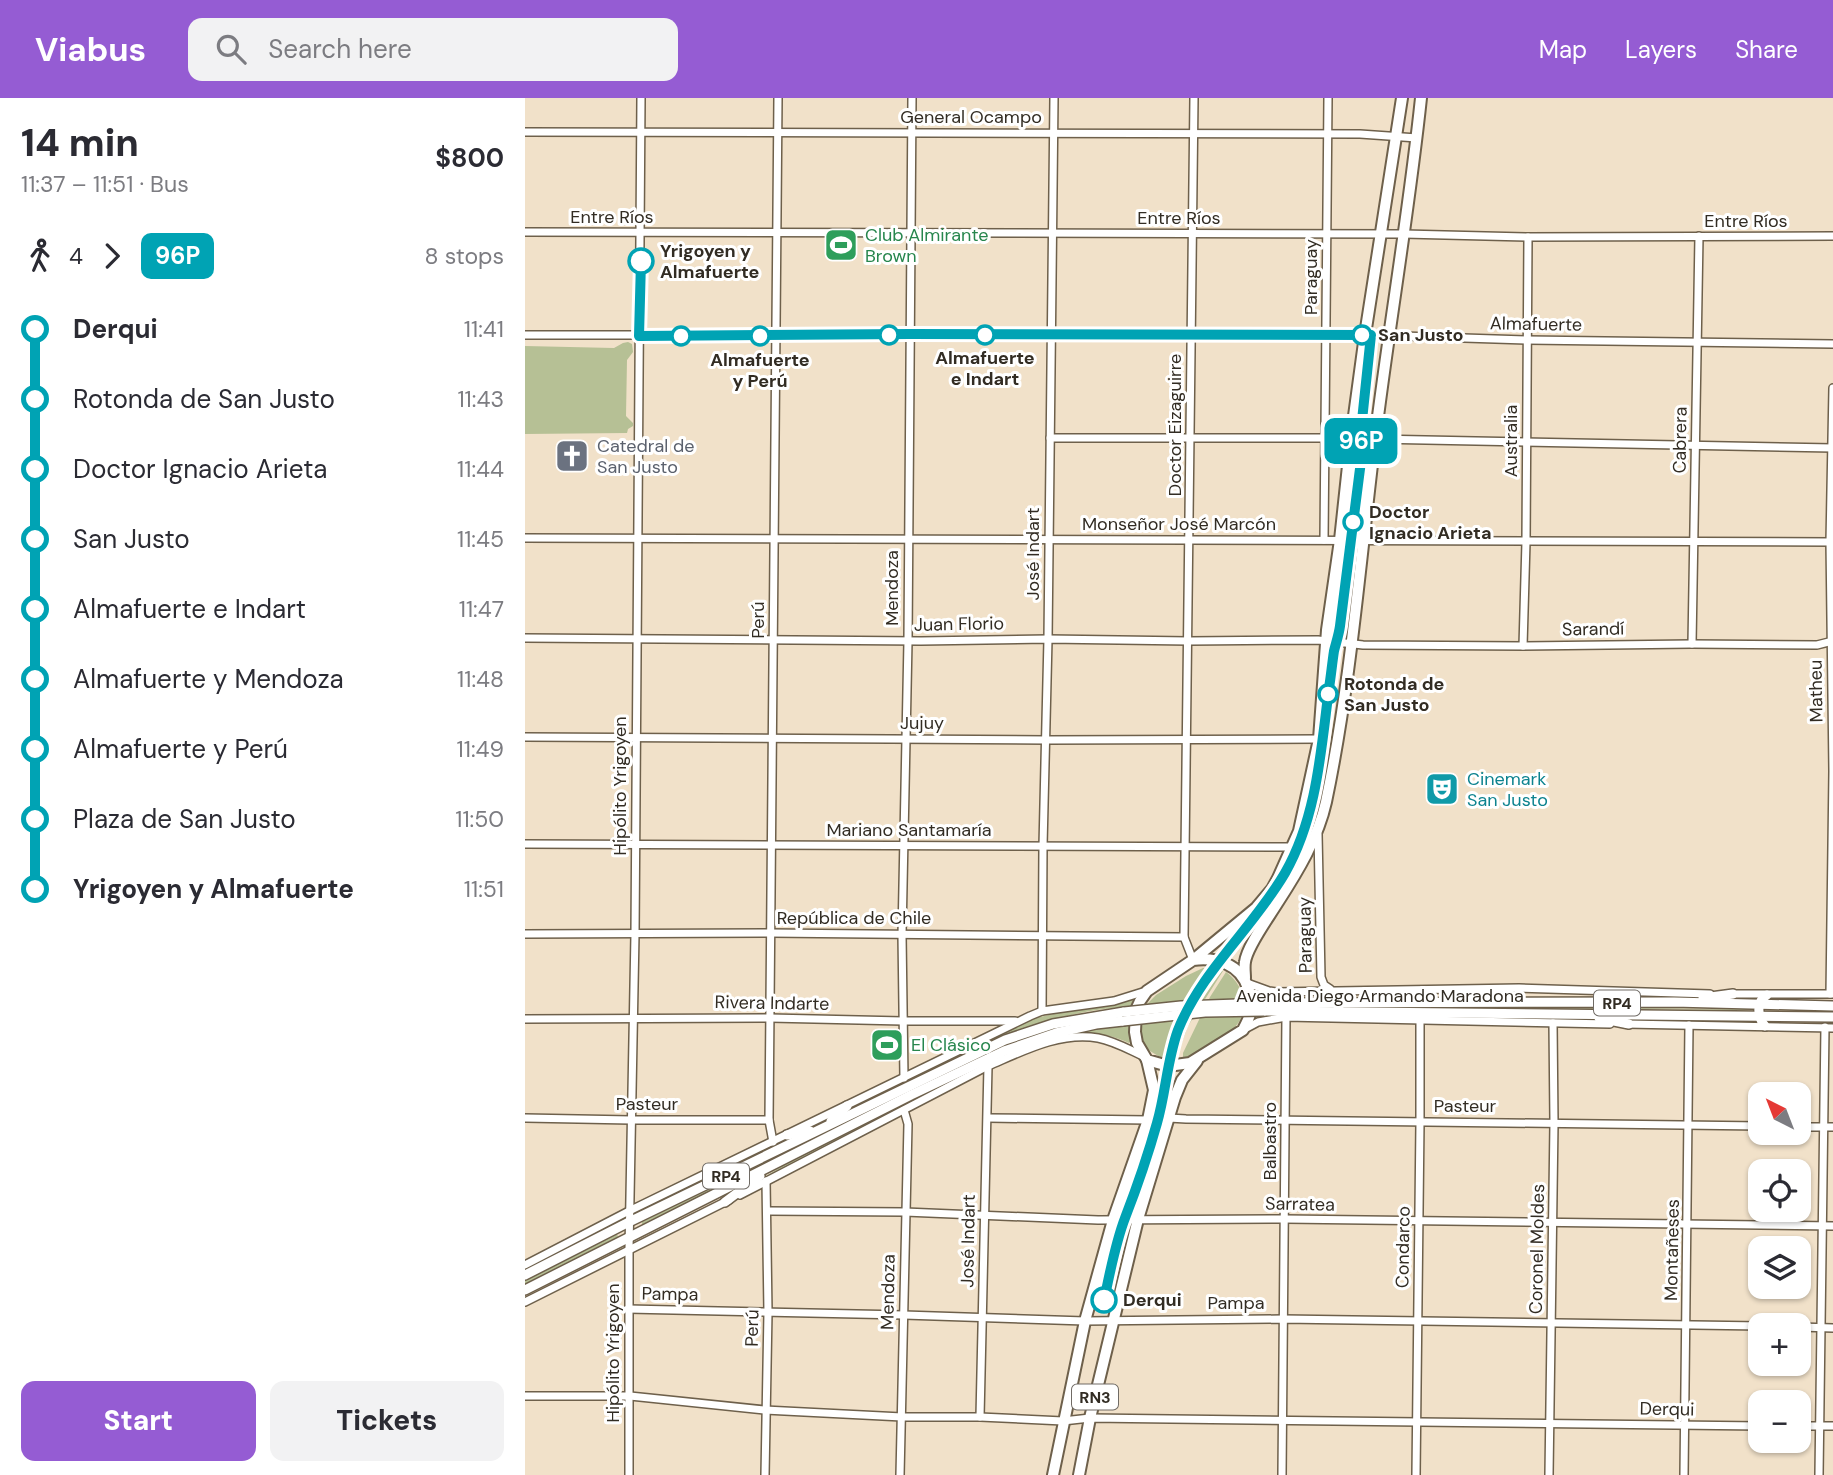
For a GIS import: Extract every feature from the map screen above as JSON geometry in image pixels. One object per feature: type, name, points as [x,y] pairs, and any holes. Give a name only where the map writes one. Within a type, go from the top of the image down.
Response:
[{"type":"highway","points":[[1147,991],[1193,960],[1243,920],[1265,897],[1283,870],[1302,819],[1319,739],[1326,641],[1351,438],[1402,98]]},
{"type":"highway","points":[[1243,1030],[1252,1007],[1245,962],[1255,939],[1318,829],[1338,743],[1375,438],[1421,98]]},
{"type":"highway","points":[[1193,960],[1230,964],[1246,981]]},
{"type":"highway","name":"RN3","points":[[1053,1475],[1085,1321],[1113,1220],[1148,1120],[1154,1090],[1145,1058],[1137,1044],[1135,1022],[1136,1010],[1147,991]]},
{"type":"highway","name":"RN3","points":[[1145,1058],[1168,1066],[1178,1066],[1199,1059],[1243,1030]]},
{"type":"highway","name":"RN3","points":[[1079,1475],[1090,1418],[1139,1219],[1182,1080],[1199,1059]]},
{"type":"main road","points":[[1674,1002],[1733,994]]},
{"type":"main road","points":[[1765,1026],[1759,1016],[1760,1004],[1767,995]]},
{"type":"main road","name":"Avenida Diego Armando Maradona","points":[[525,1275],[1005,1040],[1053,1024],[1096,1016],[1265,1007],[1674,1002],[1833,1006]]},
{"type":"main road","name":"Avenida Diego Armando Maradona","points":[[1265,1007],[1833,1017]]},
{"type":"main road","points":[[1573,1013],[1629,1024]]},
{"type":"main road","name":"Avenida Diego Armando Maradona","points":[[525,1290],[911,1095],[1004,1051],[1056,1033],[1124,1016]]},
{"type":"main road","points":[[787,1135],[824,1128],[847,1106]]},
{"type":"main road","points":[[725,1202],[780,1162]]},
{"type":"street","name":"Hipólito Yrigoyen","points":[[629,1475],[628,1309],[636,844],[641,98]]},
{"type":"street","name":"Perú","points":[[773,1142],[769,1120],[778,98]]},
{"type":"street","name":"Mendoza","points":[[904,1078],[902,935],[908,641],[912,98]]},
{"type":"street","name":"José Indart","points":[[1042,1011],[1054,98]]},
{"type":"street","name":"Doctor Eizaguirre","points":[[1193,960],[1184,937],[1194,98]]},
{"type":"street","name":"Paraguay","points":[[1324,540],[1328,98]]},
{"type":"street","name":"General Ocampo","points":[[525,132],[1054,132],[1328,134],[1417,138]]},
{"type":"street","name":"Entre Ríos","points":[[525,232],[1833,236]]},
{"type":"street","name":"Cabrera","points":[[1692,644],[1699,236]]},
{"type":"street","name":"Australia","points":[[1523,646],[1528,237]]},
{"type":"street","name":"Almafuerte","points":[[525,335],[1365,335],[1833,344]]},
{"type":"street","name":"Matheu","points":[[1831,994],[1833,388]]},
{"type":"street","points":[[1050,438],[1375,438],[1832,448]]},
{"type":"street","name":"Monseñor José Marcón","points":[[525,538],[1831,542]]},
{"type":"street","name":"Juan Florio","points":[[525,638],[1326,641],[1352,644]]},
{"type":"street","name":"Sarandí","points":[[1352,644],[1817,645],[1832,641]]},
{"type":"street","name":"Jujuy","points":[[525,737],[1319,739]]},
{"type":"street","name":"Paraguay","points":[[1318,829],[1321,977],[1324,985],[1334,990]]},
{"type":"street","name":"Mariano Santamaría","points":[[525,844],[1310,845]]},
{"type":"street","name":"República de Chile","points":[[525,934],[770,933],[1184,937]]},
{"type":"street","name":"Avenida Diego Armando Maradona","points":[[1246,981],[1276,992],[1519,988],[1767,995],[1831,994]]},
{"type":"street","points":[[525,1265],[629,1211],[1019,1021],[1042,1011],[1114,1001],[1147,991]]},
{"type":"street","name":"Avenida Diego Armando Maradona","points":[[1243,1030],[1258,1022],[1286,1017],[1829,1028]]},
{"type":"street","name":"Balbastro","points":[[1282,1475],[1286,1017]]},
{"type":"street","name":"Rivera Indarte","points":[[525,1018],[1019,1021]]},
{"type":"street","name":"Condarco","points":[[1416,1475],[1420,1019]]},
{"type":"street","name":"Coronel Moldes","points":[[1549,1475],[1553,1023]]},
{"type":"street","name":"Montañeses","points":[[1684,1475],[1689,1025]]},
{"type":"street","points":[[1819,1475],[1823,1127],[1829,1028]]},
{"type":"street","points":[[525,1302],[1018,1053],[1068,1037],[1097,1037],[1145,1058]]},
{"type":"street","name":"José Indart","points":[[980,1417],[988,1066]]},
{"type":"street","name":"Mendoza","points":[[900,1475],[908,1124],[904,1110]]},
{"type":"street","name":"Pasteur","points":[[525,1118],[769,1120]]},
{"type":"street","points":[[988,1118],[1148,1120]]},
{"type":"street","name":"Pasteur","points":[[1169,1118],[1748,1126]]},
{"type":"street","points":[[1811,1127],[1833,1127]]},
{"type":"street","name":"Perú","points":[[765,1475],[767,1181]]},
{"type":"street","name":"Sarratea","points":[[768,1211],[905,1212],[1113,1220],[1285,1219],[1833,1226]]},
{"type":"street","name":"Pampa","points":[[628,1309],[1085,1321],[1283,1319],[1748,1326]]},
{"type":"street","points":[[1811,1327],[1833,1328]]},
{"type":"street","name":"Derqui","points":[[525,1396],[629,1396],[765,1410],[1063,1421],[1090,1418],[1748,1426]]},
{"type":"street","points":[[1811,1426],[1833,1426]]},
{"type":"green space","points":[[628,342],[632,344],[633,352],[627,360],[626,416],[633,426],[627,433],[525,434],[525,346],[614,348]]},
{"type":"green space","points":[[1203,968],[1210,969],[1180,1019],[1165,1060],[1145,1048],[1142,1040],[1139,1024],[1147,1004],[1156,995]]},
{"type":"green space","points":[[1218,969],[1223,971],[1188,1026],[1176,1058],[1172,1059],[1194,998]]},
{"type":"green space","points":[[1226,972],[1241,990],[1244,1004],[1241,1019],[1226,1034],[1183,1058],[1210,997]]},
{"type":"green space","points":[[1133,999],[1129,1019],[1129,1043],[1113,1037],[1080,1034],[1031,1045],[1000,1057],[758,1181],[797,1157],[997,1056],[1066,1033],[1119,1024],[1121,1007],[1084,1012],[1012,1033],[942,1063],[840,1114],[866,1098],[1031,1019]]},
{"type":"green space","points":[[1476,1008],[1747,1009],[1750,1010]]},
{"type":"green space","name":"El Clásico","points":[[879,1030],[895,1030],[894,1059],[879,1059]]},
{"type":"green space","points":[[890,1101],[855,1121],[642,1225],[642,1222]]},
{"type":"green space","points":[[617,1234],[618,1237],[525,1284],[525,1280]]},
{"type":"bus line","name":"96P","points":[[641,261],[639,336],[1371,335],[1361,430],[1362,453],[1340,626],[1309,816],[1285,873],[1256,916],[1200,988],[1178,1030],[1158,1120],[1124,1220],[1104,1300]]},
{"type":"place","name":"Club Almirante Brown","points":[[841,245]]},
{"type":"place","name":"Yrigoyen y Almafuerte","points":[[641,261]]},
{"type":"place","name":"Almafuerte e Indart","points":[[985,335]]},
{"type":"place","name":"San Justo","points":[[1362,335]]},
{"type":"place","name":"Almafuerte y Perú","points":[[760,336]]},
{"type":"place","name":"Catedral de San Justo","points":[[572,456]]},
{"type":"place","name":"Doctor Ignacio Arieta","points":[[1353,522]]},
{"type":"place","name":"Rotonda de San Justo","points":[[1328,694]]},
{"type":"place","name":"Cinemark San Justo","points":[[1442,789]]},
{"type":"place","name":"El Clásico","points":[[887,1045]]},
{"type":"place","name":"Derqui","points":[[1104,1300]]}]
